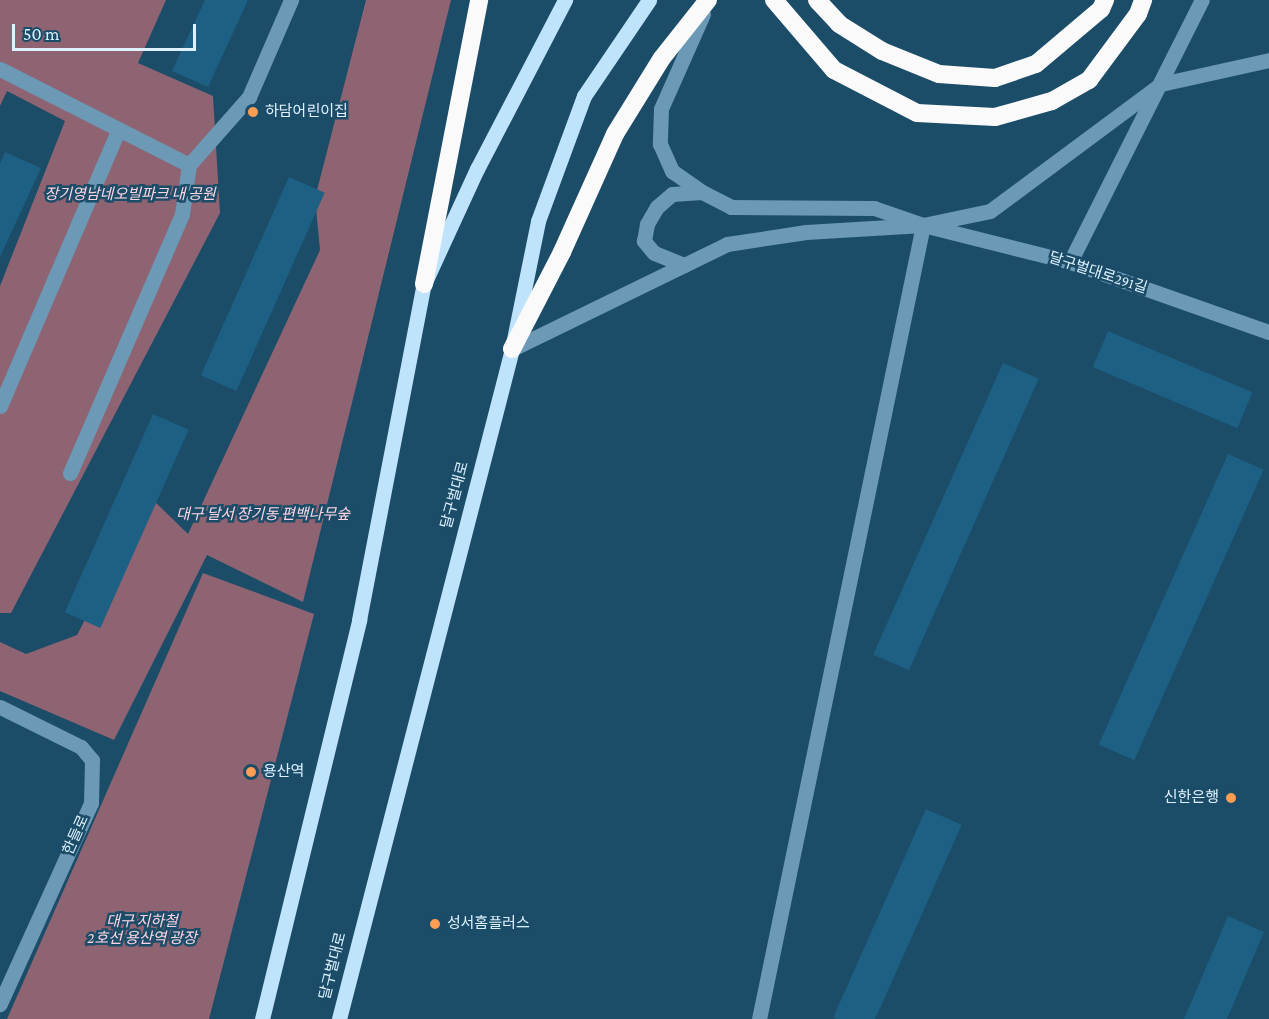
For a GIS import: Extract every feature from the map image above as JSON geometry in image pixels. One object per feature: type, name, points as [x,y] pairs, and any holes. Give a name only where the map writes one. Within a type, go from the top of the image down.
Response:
[{"type":"highway","points":[[424,284],[479,0]]},
{"type":"highway","points":[[512,349],[562,252],[615,134],[662,58],[709,0]]},
{"type":"highway","points":[[817,0],[838,24],[882,51],[939,74],[995,78],[1036,64],[1101,9],[1105,0]]},
{"type":"highway","points":[[776,3],[834,70],[896,103],[917,113],[995,117],[1052,101],[1089,80],[1138,14],[1143,0]]},
{"type":"main road","points":[[262,1019],[359,620],[424,284],[477,169],[565,0]]},
{"type":"main road","name":"달구벌대로","points":[[339,1019],[512,349],[538,221],[584,96],[649,0]]},
{"type":"street","points":[[70,473],[182,213],[189,165],[249,97],[291,0]]},
{"type":"street","points":[[709,0],[661,109],[660,144],[672,171],[702,192],[731,207],[874,208],[923,225]]},
{"type":"street","points":[[1070,262],[1202,0]]},
{"type":"street","points":[[512,349],[571,318],[643,289],[727,244],[806,232],[923,225],[990,211],[1161,84],[1269,60]]},
{"type":"street","points":[[0,69],[189,165]]},
{"type":"street","points":[[0,406],[119,129]]},
{"type":"street","points":[[684,265],[654,253],[644,241],[647,224],[657,207],[672,194],[702,192]]},
{"type":"street","points":[[759,1019],[923,225]]},
{"type":"street","name":"달구벌대로291길","points":[[923,225],[1070,262],[1269,332]]},
{"type":"street","name":"한들로","points":[[0,707],[81,747],[92,760],[91,803],[0,1004]]},
{"type":"green space","name":"장기영남네오빌파크 내 공원","points":[[0,0],[166,0],[138,63],[213,96],[220,213],[11,613],[0,613],[0,286],[65,121],[7,91],[0,106]]},
{"type":"green space","name":"대구 달서 장기동 편백나무숲","points":[[366,0],[451,0],[303,602],[207,555],[114,740],[0,691],[0,642],[26,654],[77,635],[149,496],[188,534],[320,250],[315,198]]},
{"type":"green space","name":"대구 지하철 2호선 용산역 광장","points":[[203,573],[314,614],[209,1019],[7,1019]]},
{"type":"building","points":[[205,0],[248,0],[208,87],[172,71]]},
{"type":"building","points":[[5,152],[41,168],[0,257],[0,164]]},
{"type":"building","points":[[289,177],[325,193],[236,391],[201,375]]},
{"type":"building","points":[[1108,331],[1253,392],[1237,428],[1093,367]]},
{"type":"building","points":[[1003,363],[1039,379],[909,670],[873,654]]},
{"type":"building","points":[[153,414],[189,430],[100,628],[65,612]]},
{"type":"building","points":[[1228,454],[1264,470],[1134,760],[1099,745]]},
{"type":"building","points":[[926,809],[962,825],[875,1019],[833,1017]]},
{"type":"building","points":[[1228,916],[1264,932],[1227,1019],[1184,1019]]},
{"type":"place","name":"하담어린이집","points":[[253,112]]},
{"type":"place","name":"용산역","points":[[251,772]]},
{"type":"place","name":"신한은행","points":[[1231,798]]},
{"type":"place","name":"성서홈플러스","points":[[435,924]]}]
